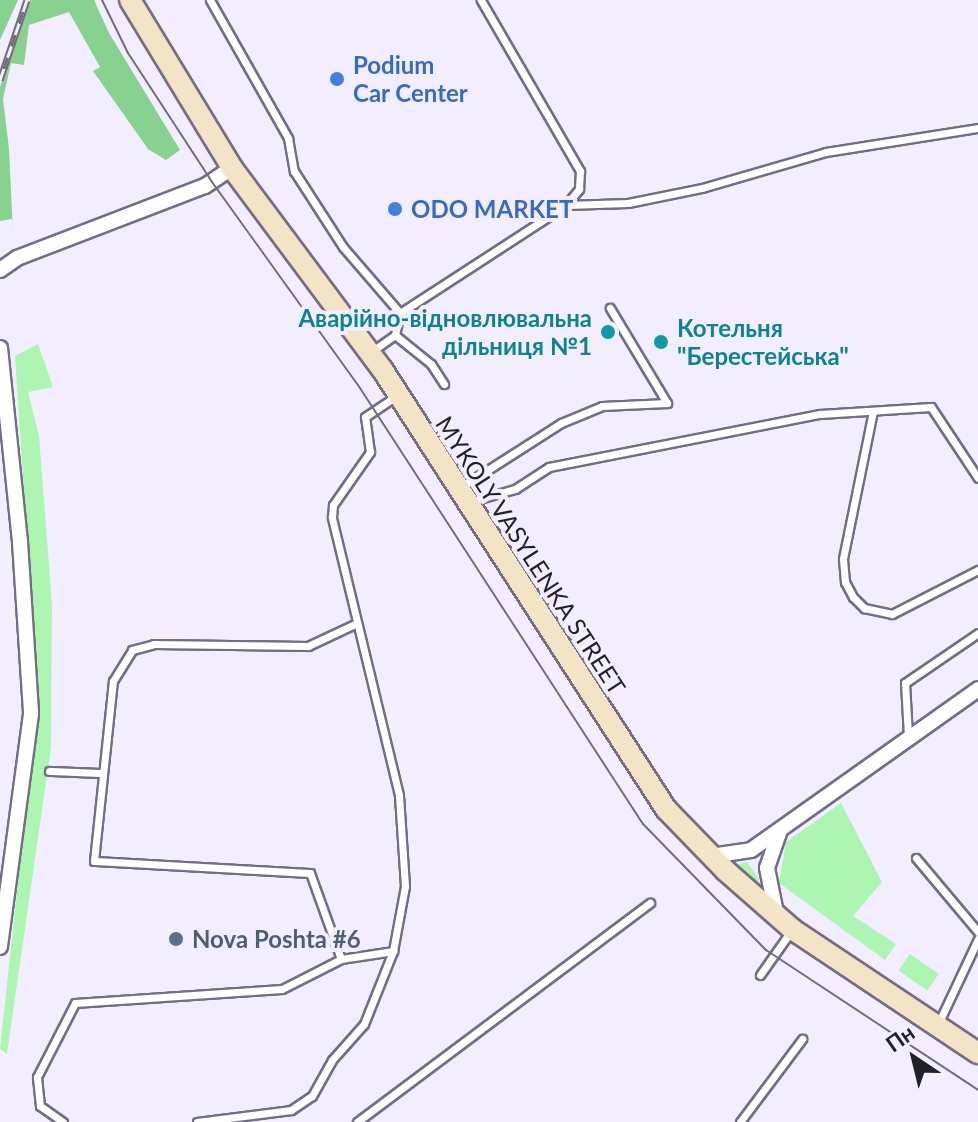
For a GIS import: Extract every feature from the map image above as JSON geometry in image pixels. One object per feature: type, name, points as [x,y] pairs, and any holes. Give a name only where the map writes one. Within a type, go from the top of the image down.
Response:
[{"type":"main road","name":"MYKOLY VASYLENKA STREET","points":[[130,0],[232,168],[370,352],[666,809],[711,856],[785,923],[978,1053]]},
{"type":"street","points":[[0,270],[17,258],[205,186],[232,168]]},
{"type":"street","points":[[0,348],[31,714],[0,947]]},
{"type":"street","points":[[711,856],[751,850],[908,742],[978,689]]},
{"type":"street","points":[[780,830],[767,868],[785,923]]},
{"type":"lane","points":[[210,0],[288,138],[294,171],[343,247],[400,313]]},
{"type":"lane","points":[[370,352],[395,335],[400,313],[566,205],[579,189],[580,171],[481,0]]},
{"type":"lane","points":[[566,205],[628,203],[702,188],[826,152],[978,128]]},
{"type":"lane","points":[[462,496],[561,423],[602,406],[667,403],[610,308]]},
{"type":"lane","points":[[395,335],[431,364],[444,384]]},
{"type":"lane","points":[[197,1122],[291,1110],[312,1096],[332,1060],[364,1024],[393,951],[405,886],[399,795],[355,624],[333,505],[370,452],[365,417],[398,394]]},
{"type":"lane","points":[[462,496],[515,489],[549,467],[820,414],[931,407],[978,478]]},
{"type":"lane","points":[[873,411],[843,559],[845,582],[853,597],[864,608],[892,614],[978,570]]},
{"type":"lane","points":[[341,959],[310,873],[94,861],[113,681],[118,664],[132,650],[154,644],[308,646],[355,624]]},
{"type":"lane","points":[[908,742],[905,683],[978,633]]},
{"type":"lane","points":[[49,771],[102,773]]},
{"type":"lane","points":[[916,858],[978,932]]},
{"type":"lane","points":[[357,1122],[650,903]]},
{"type":"lane","points":[[760,975],[785,923]]},
{"type":"lane","points":[[937,1026],[978,939]]},
{"type":"lane","points":[[63,1122],[40,1106],[37,1077],[75,1003],[282,989],[341,959],[393,951]]},
{"type":"lane","points":[[740,1122],[802,1039]]},
{"type":"green space","points":[[0,0],[18,0],[0,40]]},
{"type":"green space","points":[[30,0],[94,0],[109,33],[180,150],[166,160],[148,149],[93,71],[100,67],[69,12],[29,25],[24,65],[11,63],[3,99],[9,149],[13,234],[12,219],[0,221],[0,87]]},
{"type":"green space","points":[[38,344],[53,387],[28,392],[39,436],[52,604],[51,747],[7,1054],[0,1049],[38,699],[15,356]]},
{"type":"green space","points":[[841,803],[882,882],[853,916],[896,944],[885,960],[779,883],[786,842]]},
{"type":"green space","points":[[747,862],[759,879],[757,889],[731,866]]},
{"type":"green space","points":[[910,954],[939,974],[927,990],[899,970]]},
{"type":"tram line","points":[[102,0],[128,53],[212,182],[358,385],[643,824],[766,950],[978,1090]]},
{"type":"railway","points":[[0,80],[27,0]]},
{"type":"place","name":"Podium Car Center","points":[[337,79]]},
{"type":"place","name":"ODO MARKET","points":[[395,209]]},
{"type":"place","name":"Аварійно-відновлювальна дільниця №1","points":[[608,332]]},
{"type":"place","name":"Котельня \"Берестейська\"","points":[[661,342]]},
{"type":"place","name":"Nova Poshta #6","points":[[176,939]]}]
